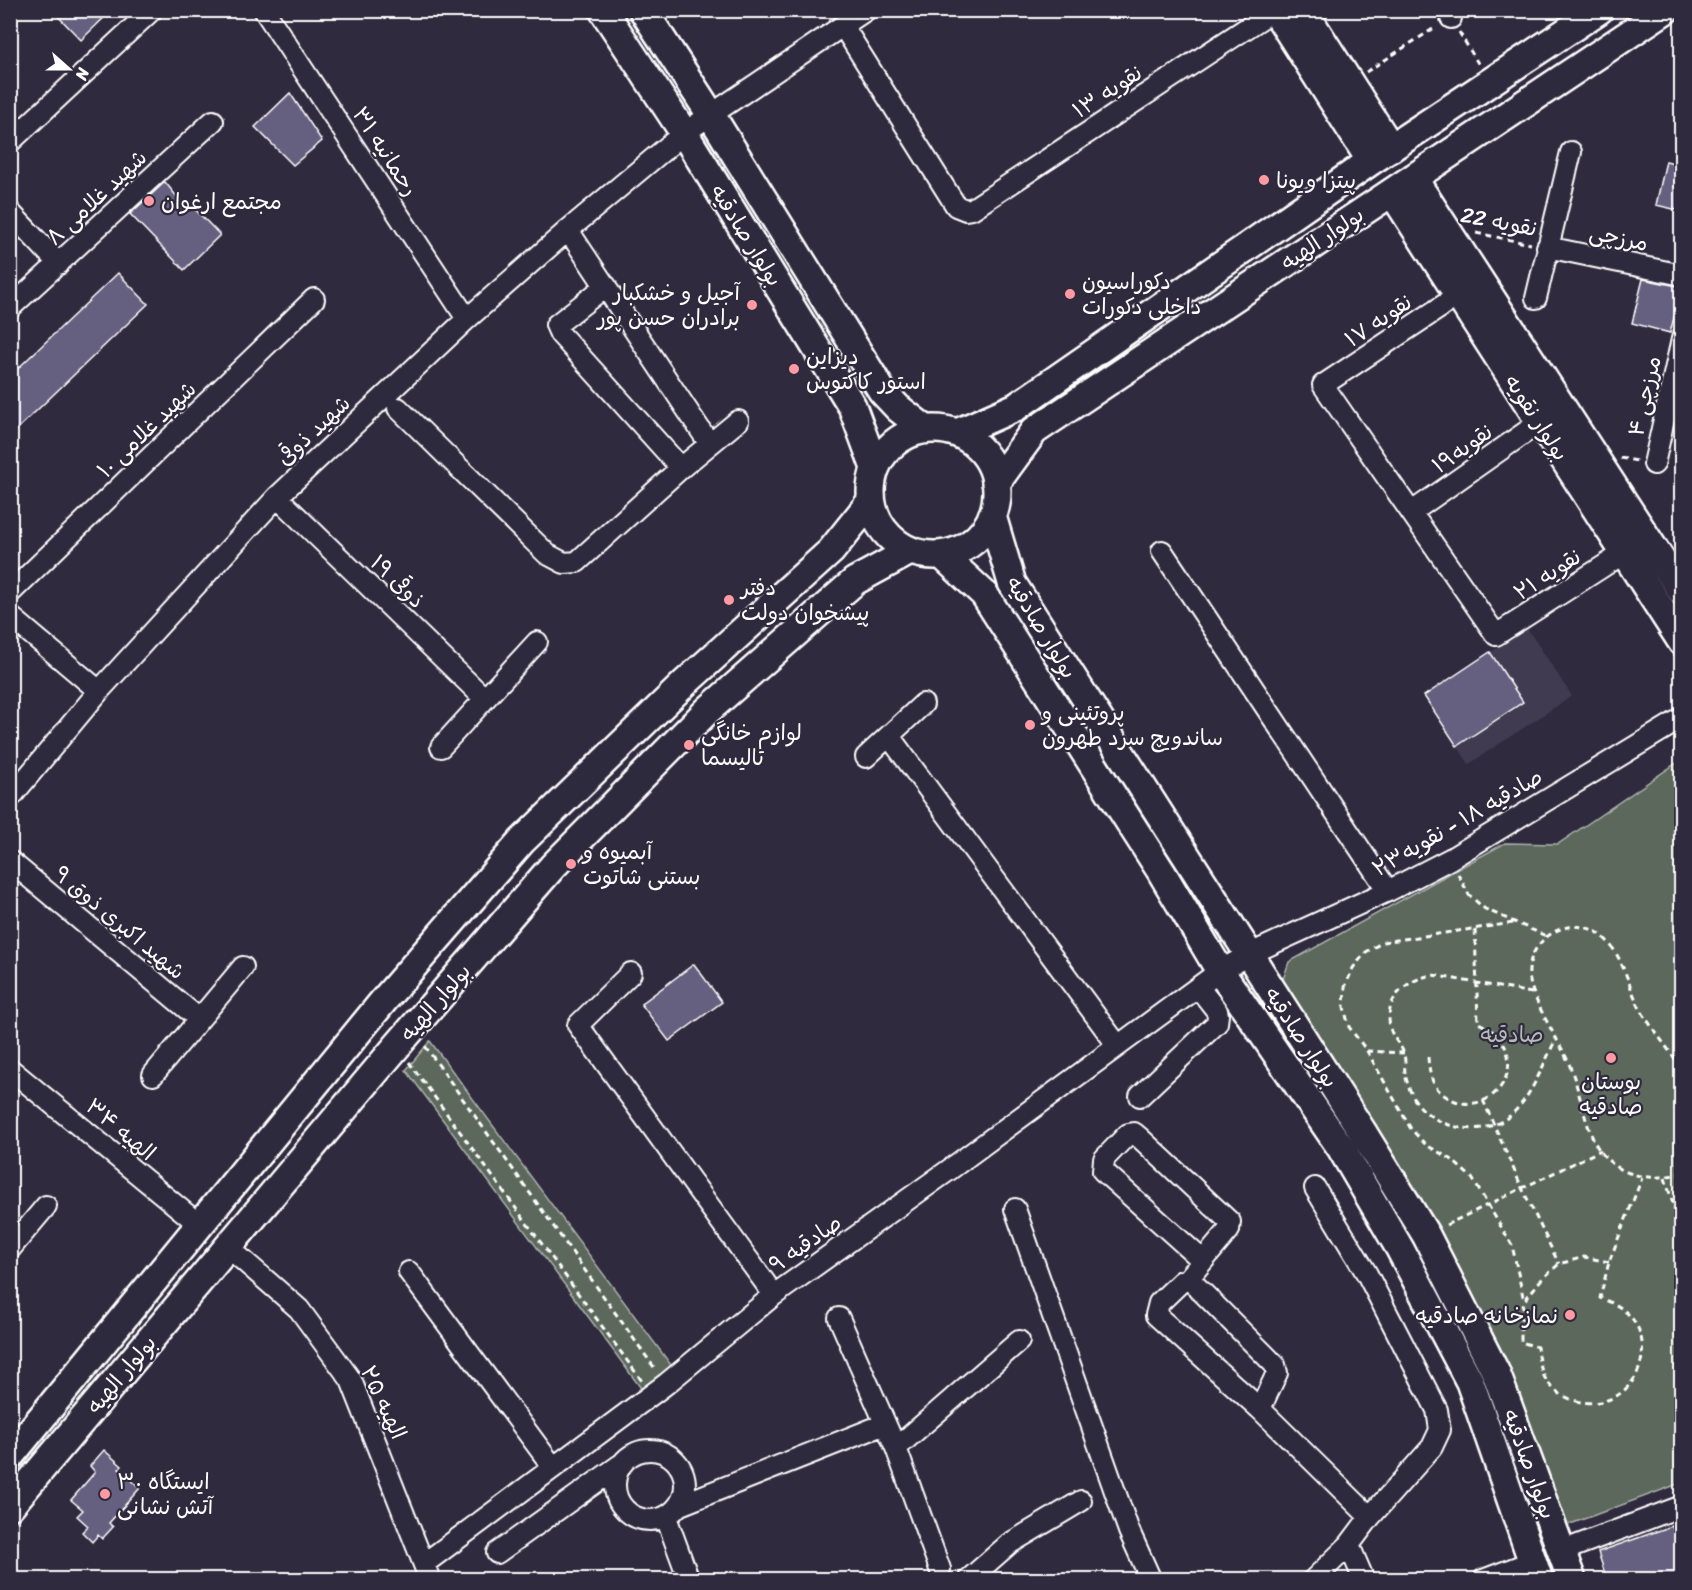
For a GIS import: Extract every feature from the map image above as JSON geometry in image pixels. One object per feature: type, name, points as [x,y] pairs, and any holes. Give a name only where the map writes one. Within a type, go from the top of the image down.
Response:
[{"type":"main road","name":"بولوار صادقیه","points":[[603,10],[684,133],[852,405],[875,468]]},
{"type":"main road","name":"بولوار صادقیه","points":[[643,10],[711,115],[882,391],[898,408],[925,429]]},
{"type":"main road","points":[[1274,10],[1381,154]]},
{"type":"main road","points":[[1303,10],[1350,83],[1381,154]]},
{"type":"main road","name":"بولوار الهیه","points":[[957,433],[1016,407],[1381,154],[1599,10]]},
{"type":"main road","name":"بولوار الهیه","points":[[996,483],[1034,431],[1665,10]]},
{"type":"main road","name":"بولوار نقویه","points":[[1403,185],[1445,227],[1682,592]]},
{"type":"main road","name":"بولوار نقویه","points":[[1403,185],[1459,295],[1682,642]]},
{"type":"main road","points":[[852,405],[863,413],[874,412],[881,404],[882,391]]},
{"type":"main road","points":[[925,429],[941,429],[957,433],[971,441],[992,467],[996,483],[996,500],[992,516],[984,530],[972,542],[958,550],[942,555],[926,555],[910,551],[895,543],[875,517],[871,501],[871,484],[875,468],[883,454],[894,442],[909,434],[925,429]]},
{"type":"main road","name":"بولوار الهیه","points":[[10,1456],[385,999],[522,841],[686,682],[831,551],[871,501]]},
{"type":"main road","name":"بولوار صادقیه","points":[[992,516],[1012,583],[1250,954],[1426,1235],[1496,1372],[1572,1580]]},
{"type":"main road","name":"بولوار الهیه","points":[[10,1506],[405,1037],[553,866],[708,710],[855,581],[910,551]]},
{"type":"main road","name":"بولوار صادقیه","points":[[942,555],[984,594],[1162,873],[1220,971],[1341,1148],[1400,1249],[1470,1382],[1536,1570]]},
{"type":"main road","points":[[201,1226],[228,1247]]},
{"type":"main road","points":[[1536,1570],[1562,1551]]},
{"type":"street","points":[[10,142],[152,10]]},
{"type":"street","name":"رحمانیه ۳۱","points":[[264,10],[467,319]]},
{"type":"street","name":"شهید ذوقی","points":[[10,798],[99,691],[277,497],[467,319],[568,230],[684,133],[866,10]]},
{"type":"street","name":"نقویه ۱۳","points":[[843,27],[956,206],[966,210],[972,209],[1274,10]]},
{"type":"street","name":"شهید غلامی ۸","points":[[10,308],[213,120]]},
{"type":"street","points":[[1536,298],[1571,153]]},
{"type":"street","points":[[10,212],[59,264]]},
{"type":"street","points":[[568,230],[709,443]]},
{"type":"street","name":"مرزچی","points":[[1548,247],[1682,275]]},
{"type":"street","points":[[606,286],[556,325],[560,334],[681,468]]},
{"type":"street","name":"نقویه ۱۷","points":[[1412,512],[1323,385],[1459,295]]},
{"type":"street","name":"شهید غلامی ۱۰","points":[[10,593],[314,299]]},
{"type":"street","name":"مرزچی ۴","points":[[1654,464],[1682,339]]},
{"type":"street","points":[[398,408],[548,554],[564,563],[576,562],[709,443],[738,421]]},
{"type":"street","name":"نقویه۱۹","points":[[1412,512],[1540,422]]},
{"type":"street","name":"ذوقی ۱۹","points":[[277,497],[484,699]]},
{"type":"street","name":"نقویه ۲۱","points":[[1412,512],[1496,635],[1624,553]]},
{"type":"street","points":[[1162,551],[1388,891]]},
{"type":"street","points":[[10,616],[99,691]]},
{"type":"street","points":[[441,747],[537,642]]},
{"type":"street","points":[[866,757],[923,704]]},
{"type":"street","name":"صادقیه ۱۸ - نقویه۲۳","points":[[1220,971],[1250,954],[1388,891],[1450,859],[1682,718]]},
{"type":"street","points":[[889,736],[1118,1046]]},
{"type":"street","name":"شهید اکبری ذوق ۹","points":[[10,861],[199,1019]]},
{"type":"street","points":[[153,1075],[243,967]]},
{"type":"street","name":"صادقیه ۹","points":[[428,1571],[553,1467],[659,1389],[774,1295],[1220,971]]},
{"type":"street","points":[[630,973],[578,1025],[774,1295]]},
{"type":"street","points":[[1140,1096],[1217,1023],[1217,1011],[1199,988]]},
{"type":"street","name":"الهیه ۳۴","points":[[10,1069],[201,1226]]},
{"type":"street","points":[[1203,1260],[1103,1171],[1104,1159],[1128,1134],[1134,1133],[1140,1138],[1230,1222],[1229,1230],[1187,1280],[1182,1281],[1159,1303],[1156,1315],[1260,1409],[1370,1517]]},
{"type":"street","points":[[1313,1580],[1349,1545],[1370,1517],[1432,1447],[1440,1430],[1437,1410],[1367,1274],[1315,1188]]},
{"type":"street","points":[[10,1249],[46,1206]]},
{"type":"street","points":[[1015,1209],[1129,1531],[1151,1580]]},
{"type":"street","name":"الهیه ۲۵","points":[[228,1247],[299,1309],[351,1380],[428,1571]]},
{"type":"street","points":[[409,1272],[553,1467]]},
{"type":"street","points":[[1187,1280],[1193,1283],[1275,1365],[1277,1373],[1260,1409]]},
{"type":"street","points":[[839,1318],[896,1448],[934,1574],[948,1567],[956,1569],[967,1580],[1009,1544],[1081,1501]]},
{"type":"street","points":[[896,1448],[1019,1341]]},
{"type":"street","points":[[620,1465],[614,1482],[617,1501],[630,1515],[648,1521],[885,1424]]},
{"type":"street","points":[[497,1553],[620,1465],[634,1452],[652,1449],[670,1455],[682,1469],[686,1487],[673,1511],[689,1580]]},
{"type":"street","points":[[1562,1551],[1682,1506]]},
{"type":"street","points":[[1349,1545],[1364,1580]]},
{"type":"street","points":[[1483,1580],[1536,1570]]},
{"type":"path","points":[[1350,83],[1451,14],[1490,82]]},
{"type":"path","name":"نقویه 22","points":[[1445,227],[1548,247]]},
{"type":"path","points":[[1450,859],[1469,895],[1485,909],[1546,936]]},
{"type":"path","points":[[1513,923],[1383,942],[1366,952],[1353,968],[1345,987],[1344,1007],[1349,1027],[1367,1051],[1411,1129],[1426,1145],[1451,1159],[1472,1178],[1512,1245],[1524,1301],[1521,1342],[1537,1347],[1539,1364],[1546,1380],[1558,1393],[1573,1401],[1590,1403],[1607,1401],[1622,1392],[1634,1380],[1641,1364],[1643,1347],[1639,1330],[1630,1315],[1616,1304],[1600,1298],[1609,1262],[1642,1177]]},
{"type":"path","points":[[1682,1068],[1643,1014],[1631,991],[1622,965],[1611,946],[1601,935],[1588,928],[1573,926],[1559,929],[1546,936],[1536,947],[1530,960],[1529,975],[1532,993],[1572,1069],[1596,1143],[1608,1159],[1623,1171],[1642,1177],[1665,1178],[1682,1173]]},
{"type":"path","points":[[1428,1057],[1428,1071],[1433,1083],[1453,1100],[1466,1103],[1491,1096],[1501,1087],[1507,1075],[1509,1062],[1506,1048],[1500,1037],[1490,1028],[1478,1023],[1475,928]]},
{"type":"path","points":[[1532,993],[1433,975],[1418,977],[1404,985],[1389,1011],[1389,1027],[1404,1053],[1405,1076],[1413,1097],[1428,1114],[1448,1125],[1470,1129],[1494,1125],[1512,1114],[1527,1097],[1557,1037]]},
{"type":"path","points":[[405,1037],[659,1389]]},
{"type":"path","points":[[405,1037],[659,1389]]},
{"type":"path","points":[[1367,1051],[1404,1053]]},
{"type":"path","points":[[1483,1100],[1559,1264]]},
{"type":"path","points":[[1426,1235],[1601,1150]]},
{"type":"path","points":[[1665,1178],[1682,1233]]},
{"type":"path","points":[[1524,1301],[1540,1281],[1559,1264],[1584,1257],[1609,1262]]},
{"type":"shaded area","points":[[1527,628],[1572,696],[1469,764],[1424,696]]},
{"type":"green space","name":"صادقیه","points":[[1681,760],[1681,1483],[1565,1526],[1280,988],[1289,962],[1505,843],[1558,844]]},
{"type":"green space","points":[[430,1041],[674,1369],[643,1391],[406,1070]]},
{"type":"building","points":[[52,10],[112,10],[81,40]]},
{"type":"building","points":[[290,93],[322,141],[293,165],[255,127]]},
{"type":"building","points":[[1666,161],[1682,165],[1682,211],[1656,205]]},
{"type":"building","points":[[165,182],[186,208],[190,204],[220,235],[184,270],[130,214]]},
{"type":"building","points":[[118,273],[148,304],[10,436],[10,376]]},
{"type":"building","points":[[1643,279],[1682,287],[1670,333],[1632,323]]},
{"type":"building","points":[[1490,652],[1523,702],[1457,746],[1424,696]]},
{"type":"building","points":[[694,964],[722,1002],[669,1041],[641,1004]]},
{"type":"building","name":"ایستگاه ۳۰ آتش نشانی","points":[[104,1450],[122,1466],[119,1469],[140,1488],[109,1523],[113,1527],[102,1539],[98,1535],[92,1542],[82,1532],[88,1526],[77,1516],[83,1510],[71,1500],[95,1472],[90,1466]]},
{"type":"building","points":[[1672,1526],[1682,1553],[1682,1580],[1607,1580],[1598,1552]]},
{"type":"place","name":"پیتزا ویونا","points":[[1264,180]]},
{"type":"place","name":"مجتمع ارغوان","points":[[149,201]]},
{"type":"place","name":"دکوراسیون داخلی دکورات","points":[[1070,294]]},
{"type":"place","name":"آجیل و خشکبار برادران حسن پور","points":[[752,305]]},
{"type":"place","name":"دیزاین استور کاکتوس","points":[[794,369]]},
{"type":"place","name":"دفتر پیشخوان دولت","points":[[729,600]]},
{"type":"place","name":"پروتئینی و ساندویچ سرد طهرون","points":[[1030,725]]},
{"type":"place","name":"لوازم خانگی تالیسما","points":[[689,745]]},
{"type":"place","name":"آبمیوه و بستنی شاتوت","points":[[571,864]]},
{"type":"place","name":"بوستان صادقیه","points":[[1611,1058]]},
{"type":"place","name":"نمازخانه صادقیه","points":[[1570,1315]]},
{"type":"place","name":"ایستگاه ۳۰ آتش نشانی","points":[[105,1494]]}]
